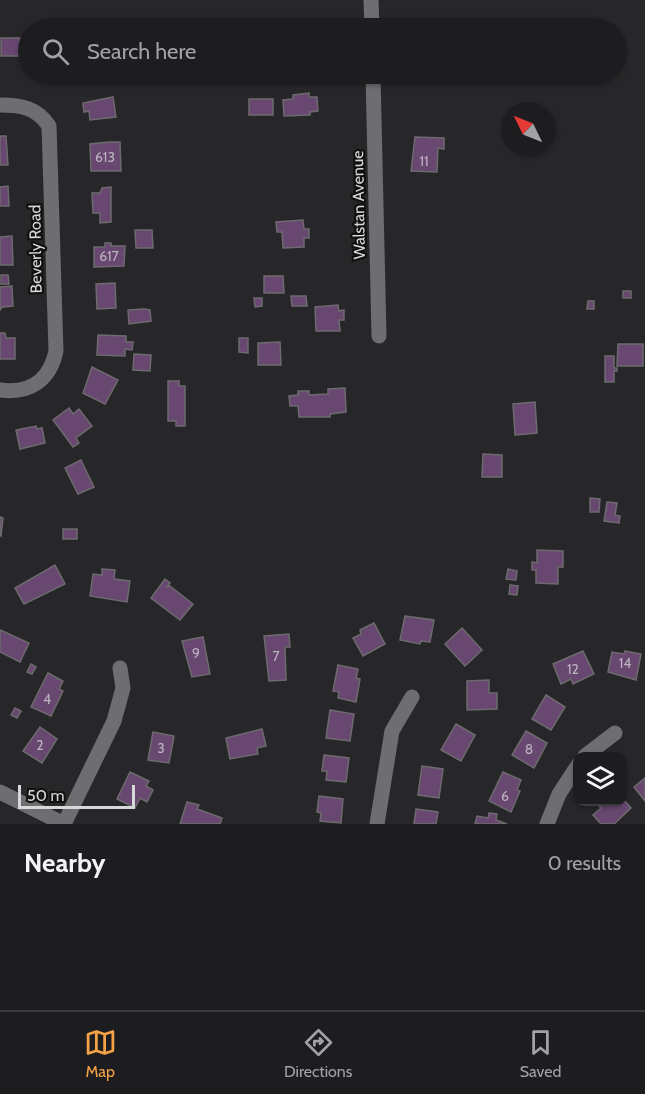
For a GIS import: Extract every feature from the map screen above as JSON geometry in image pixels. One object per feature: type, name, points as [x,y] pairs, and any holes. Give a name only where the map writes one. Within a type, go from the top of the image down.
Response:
[{"type":"street","points":[[371,0],[372,18]]},
{"type":"street","name":"Walstan Avenue","points":[[373,84],[379,336]]},
{"type":"street","name":"Beverly Road","points":[[0,105],[34,110],[49,126],[56,351],[49,374],[40,382],[22,390],[0,390]]},
{"type":"street","points":[[0,792],[64,824],[114,721],[123,688],[120,668]]},
{"type":"street","points":[[377,824],[392,731],[412,697]]},
{"type":"street","points":[[590,752],[615,733]]},
{"type":"street","points":[[547,824],[560,794],[573,773]]},
{"type":"building","points":[[1,38],[18,38],[18,56],[1,56]]},
{"type":"building","points":[[309,93],[309,97],[317,97],[318,111],[310,112],[310,115],[284,116],[283,100],[293,99],[293,95]]},
{"type":"building","points":[[113,97],[116,117],[90,120],[89,111],[84,112],[83,103]]},
{"type":"building","points":[[249,99],[273,99],[273,115],[249,115]]},
{"type":"building","points":[[0,136],[6,136],[8,165],[0,165]]},
{"type":"building","points":[[415,137],[444,138],[444,149],[438,148],[437,172],[411,171]]},
{"type":"building","points":[[120,142],[121,171],[91,171],[90,144]]},
{"type":"building","points":[[8,186],[9,206],[0,206],[0,187]]},
{"type":"building","points":[[111,187],[111,222],[100,223],[100,213],[93,213],[92,193],[100,193],[102,188]]},
{"type":"building","points":[[303,220],[304,229],[309,229],[309,238],[304,238],[304,247],[283,248],[282,232],[277,232],[276,222]]},
{"type":"building","points":[[135,230],[152,230],[153,248],[136,248]]},
{"type":"building","points":[[12,236],[13,265],[0,265],[0,237]]},
{"type":"building","points":[[105,243],[111,243],[111,246],[125,246],[124,266],[94,267],[94,247],[105,247]]},
{"type":"building","points":[[1,275],[8,275],[9,284],[1,284]]},
{"type":"building","points":[[264,276],[283,276],[284,293],[264,293]]},
{"type":"building","points":[[115,283],[116,308],[97,309],[96,284]]},
{"type":"building","points":[[12,286],[13,306],[2,307],[0,310],[0,287]]},
{"type":"building","points":[[623,291],[631,291],[631,298],[623,298]]},
{"type":"building","points":[[291,296],[306,296],[307,306],[292,306]]},
{"type":"building","points":[[254,298],[262,298],[262,306],[255,307]]},
{"type":"building","points":[[588,301],[594,301],[594,309],[587,309]]},
{"type":"building","points":[[338,305],[339,311],[344,310],[344,320],[339,320],[340,331],[316,331],[315,307]]},
{"type":"building","points":[[128,310],[150,310],[151,321],[129,324]]},
{"type":"building","points":[[0,333],[5,333],[6,338],[15,338],[15,359],[0,359]]},
{"type":"building","points":[[98,335],[126,336],[126,342],[133,342],[132,350],[125,349],[125,356],[97,355]]},
{"type":"building","points":[[239,338],[248,338],[248,353],[239,352]]},
{"type":"building","points":[[280,342],[281,365],[258,365],[258,343]]},
{"type":"building","points":[[618,344],[643,344],[643,366],[617,366]]},
{"type":"building","points":[[134,354],[151,355],[150,371],[133,370]]},
{"type":"building","points":[[605,356],[614,356],[614,368],[617,368],[617,371],[614,371],[614,382],[605,382]]},
{"type":"building","points":[[92,367],[118,380],[105,404],[83,393]]},
{"type":"building","points":[[168,381],[179,381],[179,386],[185,386],[185,426],[176,426],[176,421],[168,421]]},
{"type":"building","points":[[345,388],[346,412],[330,414],[330,417],[299,417],[298,406],[290,406],[289,396],[298,395],[298,391],[309,391],[309,395],[328,394],[328,389]]},
{"type":"building","points":[[535,402],[537,433],[515,435],[513,404]]},
{"type":"building","points":[[69,408],[73,414],[79,409],[92,426],[76,438],[79,443],[73,447],[53,420]]},
{"type":"building","points":[[36,426],[37,429],[42,428],[45,443],[20,449],[16,430]]},
{"type":"building","points":[[483,454],[502,455],[502,477],[482,477]]},
{"type":"building","points":[[81,460],[94,487],[78,494],[65,468]]},
{"type":"building","points":[[590,498],[600,499],[599,512],[590,512]]},
{"type":"building","points":[[607,502],[617,503],[615,515],[620,516],[619,523],[604,521]]},
{"type":"building","points":[[0,517],[3,518],[1,536],[0,535]]},
{"type":"building","points":[[63,529],[77,529],[77,539],[63,539]]},
{"type":"building","points":[[537,550],[563,551],[563,567],[558,567],[558,584],[536,583],[536,570],[532,570],[532,562],[537,563]]},
{"type":"building","points":[[55,565],[65,584],[24,604],[15,588]]},
{"type":"building","points":[[102,569],[115,570],[114,579],[130,581],[127,602],[90,596],[93,574],[102,575]]},
{"type":"building","points":[[508,569],[517,571],[516,580],[506,579]]},
{"type":"building","points":[[165,579],[170,583],[167,587],[170,586],[193,604],[180,620],[151,598]]},
{"type":"building","points":[[510,585],[518,586],[517,595],[509,594]]},
{"type":"building","points":[[405,616],[434,620],[430,642],[421,641],[420,644],[400,640]]},
{"type":"building","points":[[374,623],[385,644],[363,656],[353,638],[361,634],[360,630]]},
{"type":"building","points":[[462,628],[482,650],[465,666],[445,644]]},
{"type":"building","points":[[0,630],[29,643],[20,662],[0,652]]},
{"type":"building","points":[[289,634],[290,647],[285,647],[286,680],[269,681],[264,636]]},
{"type":"building","points":[[203,637],[210,674],[192,677],[182,641]]},
{"type":"building","points":[[583,651],[594,674],[573,684],[571,679],[561,684],[553,664]]},
{"type":"building","points":[[625,651],[641,654],[636,680],[608,672],[612,652],[624,654]]},
{"type":"building","points":[[31,664],[36,667],[32,674],[27,672]]},
{"type":"building","points":[[338,665],[358,669],[356,678],[360,679],[356,702],[338,698],[339,692],[333,691]]},
{"type":"building","points":[[48,673],[63,681],[59,689],[63,691],[51,716],[31,707]]},
{"type":"building","points":[[489,680],[489,693],[497,693],[497,709],[467,710],[467,681]]},
{"type":"building","points":[[546,695],[565,707],[551,730],[532,719]]},
{"type":"building","points":[[15,708],[21,711],[17,718],[11,715]]},
{"type":"building","points":[[330,710],[354,714],[350,741],[326,738]]},
{"type":"building","points":[[456,724],[475,735],[461,761],[441,750]]},
{"type":"building","points":[[40,727],[57,739],[42,763],[23,751]]},
{"type":"building","points":[[262,729],[266,746],[257,748],[258,754],[230,759],[226,738]]},
{"type":"building","points":[[526,731],[547,743],[534,768],[512,755]]},
{"type":"building","points":[[153,732],[174,736],[169,763],[148,760]]},
{"type":"building","points":[[324,755],[349,758],[346,782],[326,780],[327,771],[322,771]]},
{"type":"building","points":[[422,766],[443,769],[439,798],[418,795]]},
{"type":"building","points":[[130,772],[149,781],[146,786],[153,790],[147,802],[140,798],[135,808],[117,799]]},
{"type":"building","points":[[503,772],[521,780],[517,790],[520,791],[511,812],[489,801]]},
{"type":"building","points":[[645,778],[645,801],[634,787]]},
{"type":"building","points":[[319,796],[343,799],[341,823],[320,821],[321,813],[317,812]]},
{"type":"building","points":[[187,802],[199,805],[197,809],[222,818],[220,824],[180,824]]},
{"type":"building","points":[[627,804],[631,808],[614,824],[601,824],[593,815],[601,808],[599,806],[627,806]]},
{"type":"building","points":[[416,809],[438,812],[436,824],[414,824]]},
{"type":"building","points":[[489,813],[497,814],[496,820],[507,824],[475,824],[477,816],[488,818]]}]
